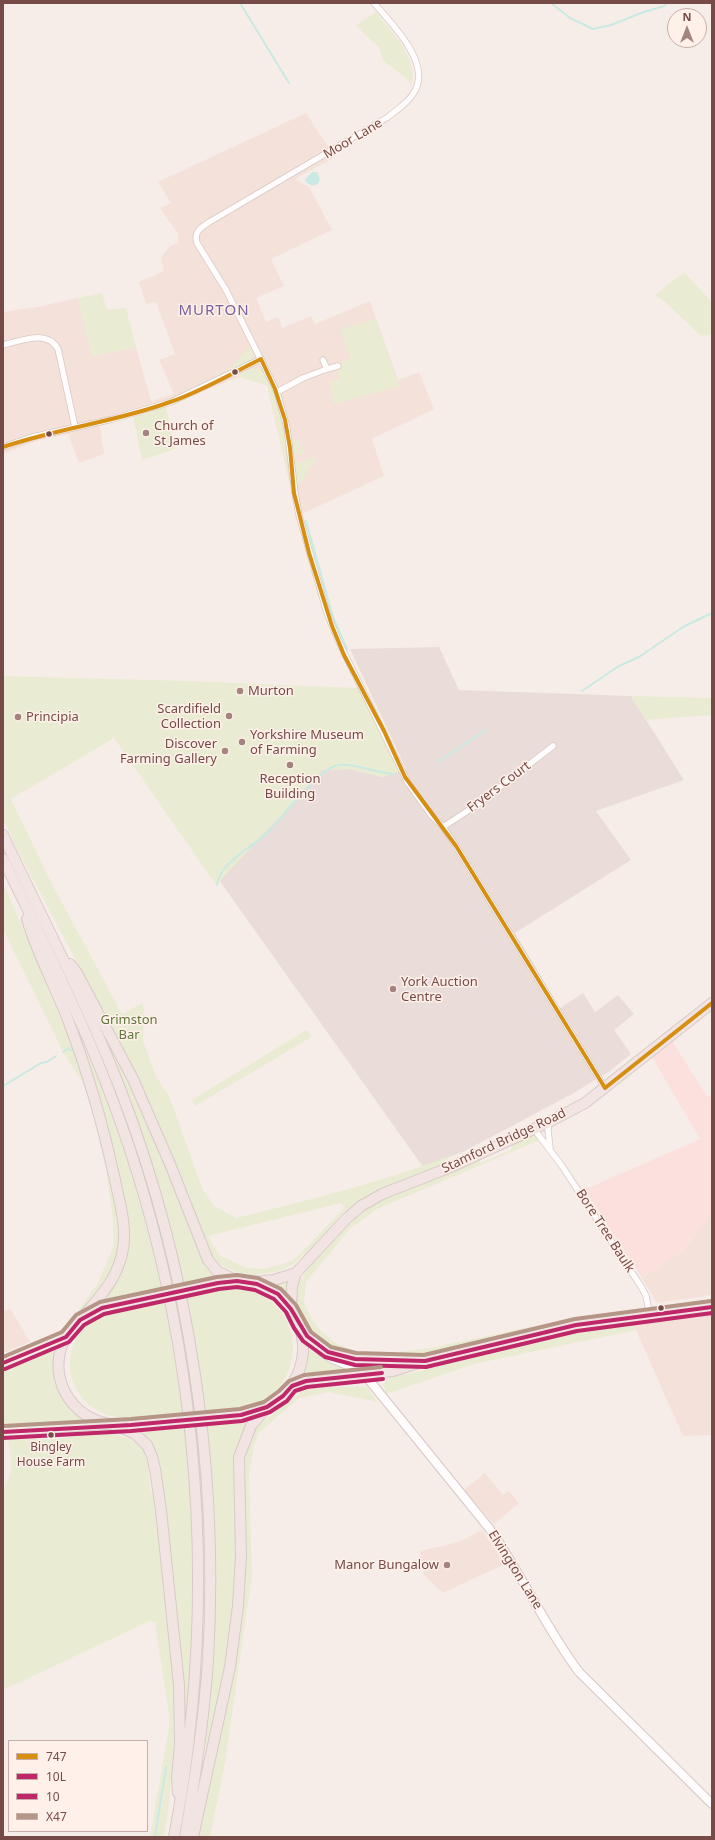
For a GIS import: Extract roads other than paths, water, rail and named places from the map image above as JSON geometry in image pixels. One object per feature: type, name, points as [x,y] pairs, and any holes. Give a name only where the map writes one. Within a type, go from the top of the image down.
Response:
[{"type":"highway","points":[[3,835],[60,952],[106,1053],[136,1134],[154,1191],[175,1271],[194,1372],[202,1436],[207,1497],[210,1607],[208,1662],[201,1732],[185,1837]]},
{"type":"highway","points":[[3,859],[96,1058],[124,1134],[155,1236],[183,1370],[191,1436],[198,1560],[196,1658],[192,1717],[180,1806],[174,1837]]},
{"type":"highway","points":[[18,890],[30,931],[68,1020],[92,1089],[109,1154],[123,1218],[124,1242],[117,1270],[109,1286],[66,1337],[60,1350],[60,1382],[64,1392],[77,1408],[93,1419],[114,1425],[136,1434],[147,1445],[152,1456],[162,1517],[179,1685],[180,1737],[177,1777],[180,1806]]},
{"type":"highway","points":[[60,952],[77,973],[133,1079],[170,1164],[208,1260],[218,1271],[237,1281]]},
{"type":"highway","name":"Stamford Bridge Road","points":[[250,1282],[274,1280],[296,1273],[346,1219],[366,1202],[382,1194],[451,1167],[549,1122],[585,1103],[712,1003]]},
{"type":"highway","points":[[291,1309],[292,1286],[296,1273]]},
{"type":"highway","points":[[80,1320],[102,1308],[152,1296],[237,1281],[250,1282],[265,1287],[278,1294],[291,1309],[299,1325],[314,1343],[328,1352],[346,1358],[425,1361]]},
{"type":"highway","points":[[292,1386],[315,1379],[365,1375],[407,1368],[425,1361],[576,1325],[712,1307]]},
{"type":"highway","points":[[193,1837],[230,1667],[238,1606],[241,1556],[239,1456],[251,1426],[267,1407],[283,1396],[292,1386],[300,1371],[304,1352],[299,1325]]},
{"type":"highway","points":[[114,1425],[168,1422],[229,1416],[252,1412],[267,1407]]},
{"type":"main road","points":[[3,1363],[66,1337]]},
{"type":"main road","name":"Elvington Lane","points":[[314,1343],[330,1358],[357,1369],[365,1375],[493,1534],[579,1672],[712,1804]]},
{"type":"main road","points":[[3,1432],[114,1425]]},
{"type":"street","name":"Moor Lane","points":[[261,359],[226,290],[197,242],[195,236],[197,232],[251,197],[319,159],[388,117],[413,94],[417,86],[419,76],[412,54],[394,27],[374,3]]},
{"type":"street","points":[[3,345],[39,337],[46,338],[55,343],[58,349],[75,428]]},
{"type":"street","points":[[3,447],[32,437],[113,419],[171,402],[261,359],[277,392],[287,428],[299,515],[327,613],[347,661],[380,724],[408,783],[431,815],[443,827],[605,1088]]},
{"type":"street","points":[[323,360],[327,369]]},
{"type":"street","points":[[277,392],[303,378],[338,366]]},
{"type":"street","name":"Fryers Court","points":[[443,827],[478,804],[553,746]]},
{"type":"street","name":"Bore Tree Baulk","points":[[549,1122],[548,1130],[551,1150]]},
{"type":"street","name":"Bore Tree Baulk","points":[[534,1129],[551,1150],[589,1205],[642,1288],[646,1296],[650,1316]]},
{"type":"water","points":[[312,172],[317,172],[320,179],[318,184],[312,186],[305,180]]},
{"type":"waterway","points":[[240,3],[289,83]]},
{"type":"waterway","points":[[551,3],[570,18],[593,29],[611,25],[664,6],[667,3]]},
{"type":"waterway","points":[[306,521],[333,617],[347,649]]},
{"type":"waterway","points":[[582,691],[619,666],[639,657],[683,627],[712,613]]},
{"type":"waterway","points":[[438,762],[486,730]]},
{"type":"waterway","points":[[217,885],[225,868],[269,831],[318,776],[327,770],[335,766],[349,765],[395,774]]},
{"type":"waterway","points":[[63,1052],[69,1048],[71,1050]]},
{"type":"waterway","points":[[3,1086],[41,1063],[47,1062],[56,1056]]},
{"type":"waterway","points":[[155,1837],[166,1767]]},
{"type":"place","name":"Church of St James","points":[[146,433]]},
{"type":"place","name":"Murton","points":[[240,691]]},
{"type":"place","name":"Scardifield Collection","points":[[229,716]]},
{"type":"place","name":"Principia","points":[[18,717]]},
{"type":"place","name":"Yorkshire Museum of Farming","points":[[242,742]]},
{"type":"place","name":"Discover Farming Gallery","points":[[225,751]]},
{"type":"place","name":"Reception Building","points":[[290,765]]},
{"type":"place","name":"York Auction Centre","points":[[393,989]]},
{"type":"place","name":"Bingley House Farm","points":[[51,1435]]},
{"type":"place","name":"Manor Bungalow","points":[[447,1565]]},
{"type":"district","name":"MURTON","points":[[214,311]]},
{"type":"park label","name":"Grimston Bar","points":[[129,1028]]}]
